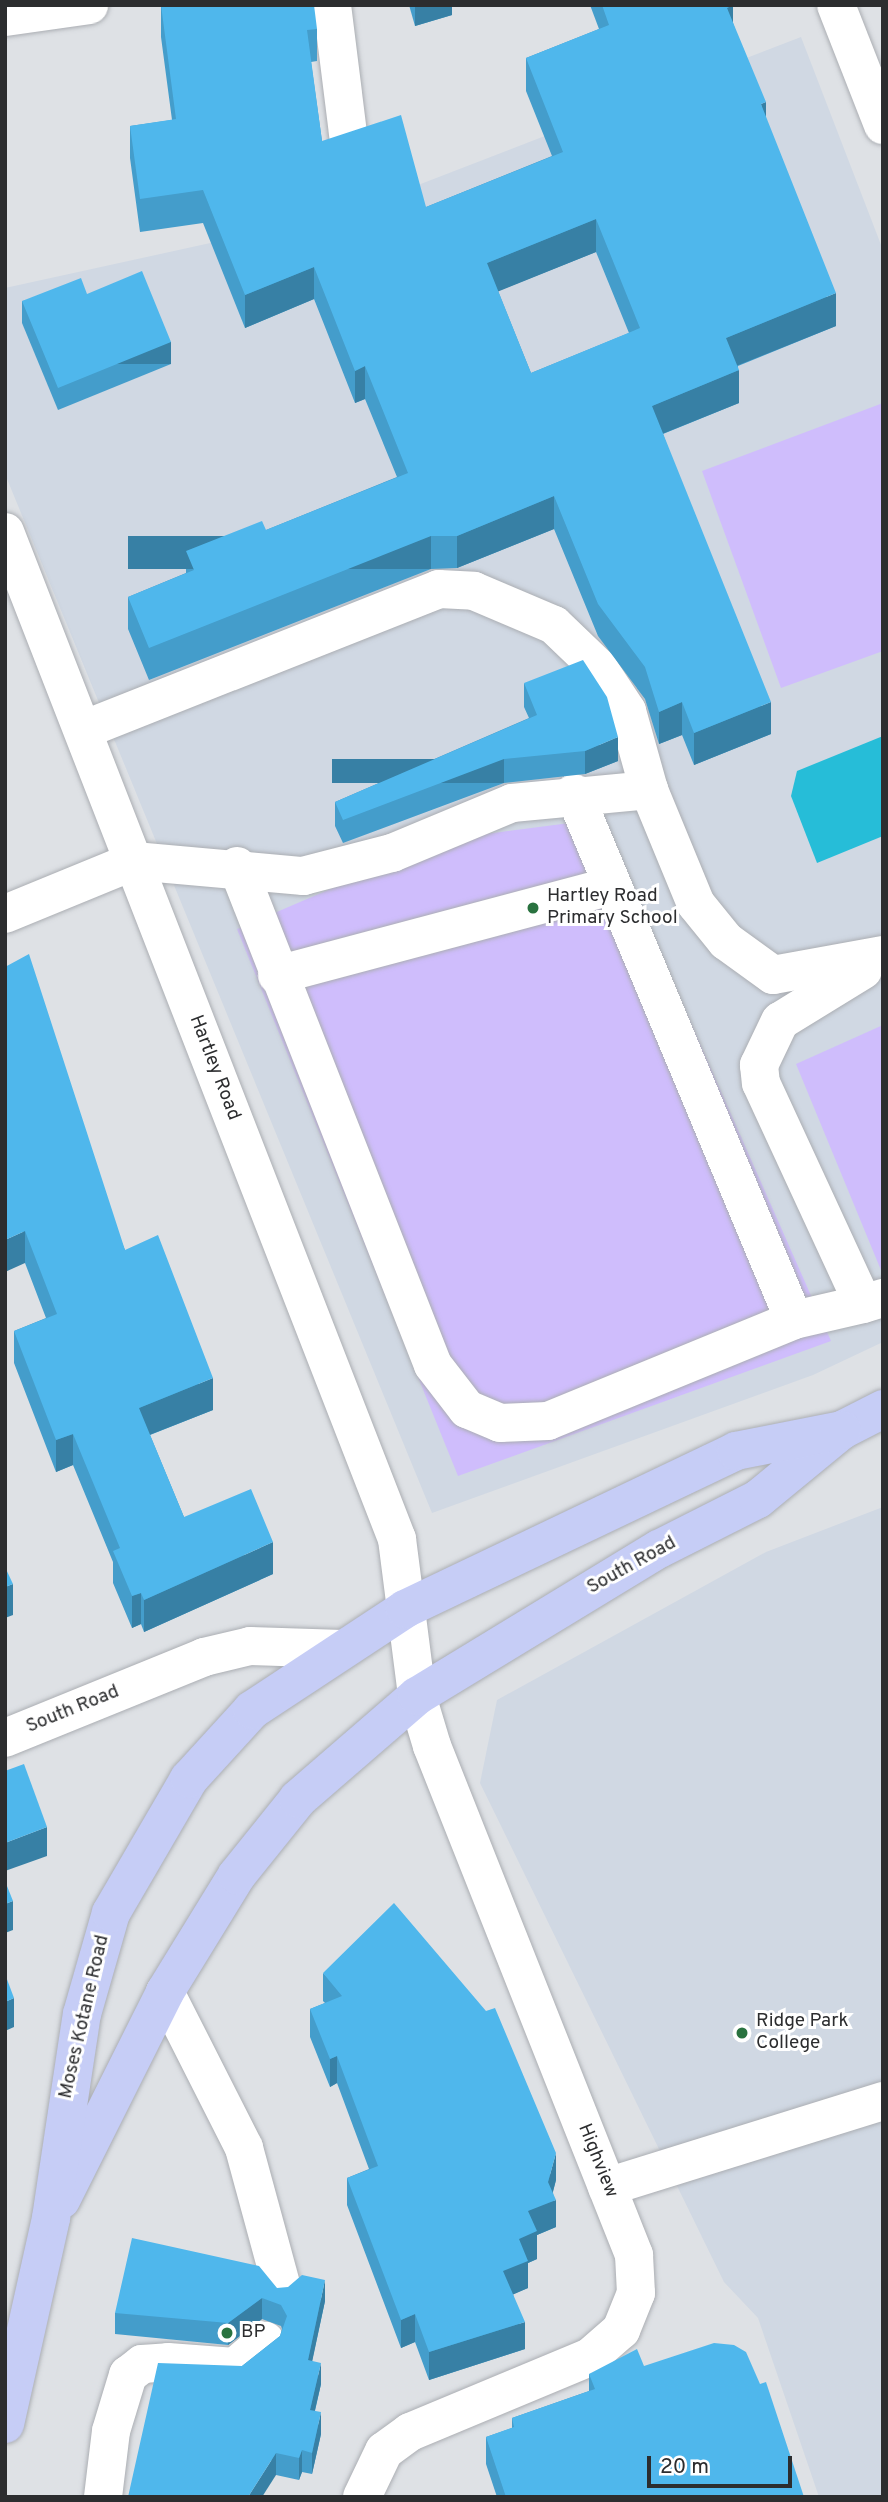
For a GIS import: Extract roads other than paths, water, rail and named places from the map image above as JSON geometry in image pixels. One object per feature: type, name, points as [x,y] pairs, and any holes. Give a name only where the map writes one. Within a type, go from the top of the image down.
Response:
[{"type":"main road","name":"South Road","points":[[417,1696],[660,1549],[758,1499],[842,1430],[883,1409]]},
{"type":"main road","name":"South Road","points":[[405,1609],[736,1451],[842,1430]]},
{"type":"main road","name":"Moses Kotane Road","points":[[5,2424],[51,2218],[82,2014],[111,1913],[142,1850],[189,1779],[252,1710],[405,1609]]},
{"type":"main road","name":"Moses Kotane Road","points":[[51,2218],[165,1992],[236,1875],[298,1799],[417,1696]]},
{"type":"street","points":[[5,17],[89,5]]},
{"type":"street","points":[[331,5],[349,142]]},
{"type":"street","points":[[836,5],[881,117]]},
{"type":"street","name":"Hartley Road","points":[[5,532],[397,1539],[417,1696]]},
{"type":"street","points":[[83,730],[439,589],[474,591],[554,625],[598,667],[627,711],[649,790],[696,904],[726,941],[773,975],[883,956]]},
{"type":"street","points":[[5,914],[134,861],[237,866],[303,876],[334,872],[512,803],[573,793],[649,790]]},
{"type":"street","points":[[573,793],[794,1320]]},
{"type":"street","points":[[237,866],[277,975],[433,1365],[467,1409],[500,1423],[548,1421],[794,1320],[873,1301],[761,1083],[759,1065],[780,1021],[883,956]]},
{"type":"street","points":[[277,975],[611,886]]},
{"type":"street","name":"South Road","points":[[5,1738],[204,1657],[250,1646],[343,1649]]},
{"type":"street","name":"Highview","points":[[362,2497],[384,2451],[410,2432],[590,2357],[621,2330],[636,2293],[634,2255],[417,1696]]},
{"type":"street","points":[[165,1992],[244,2148],[282,2288]]},
{"type":"street","points":[[607,2187],[883,2101]]},
{"type":"street","points":[[103,2497],[111,2431],[128,2375],[155,2363],[235,2367],[265,2341]]},
{"type":"water","points":[[883,736],[883,836],[817,863],[791,796],[797,771]]},
{"type":"place","name":"Hartley Road Primary School","points":[[533,908]]},
{"type":"place","name":"Ridge Park College","points":[[742,2033]]},
{"type":"place","name":"BP","points":[[227,2333]]}]
